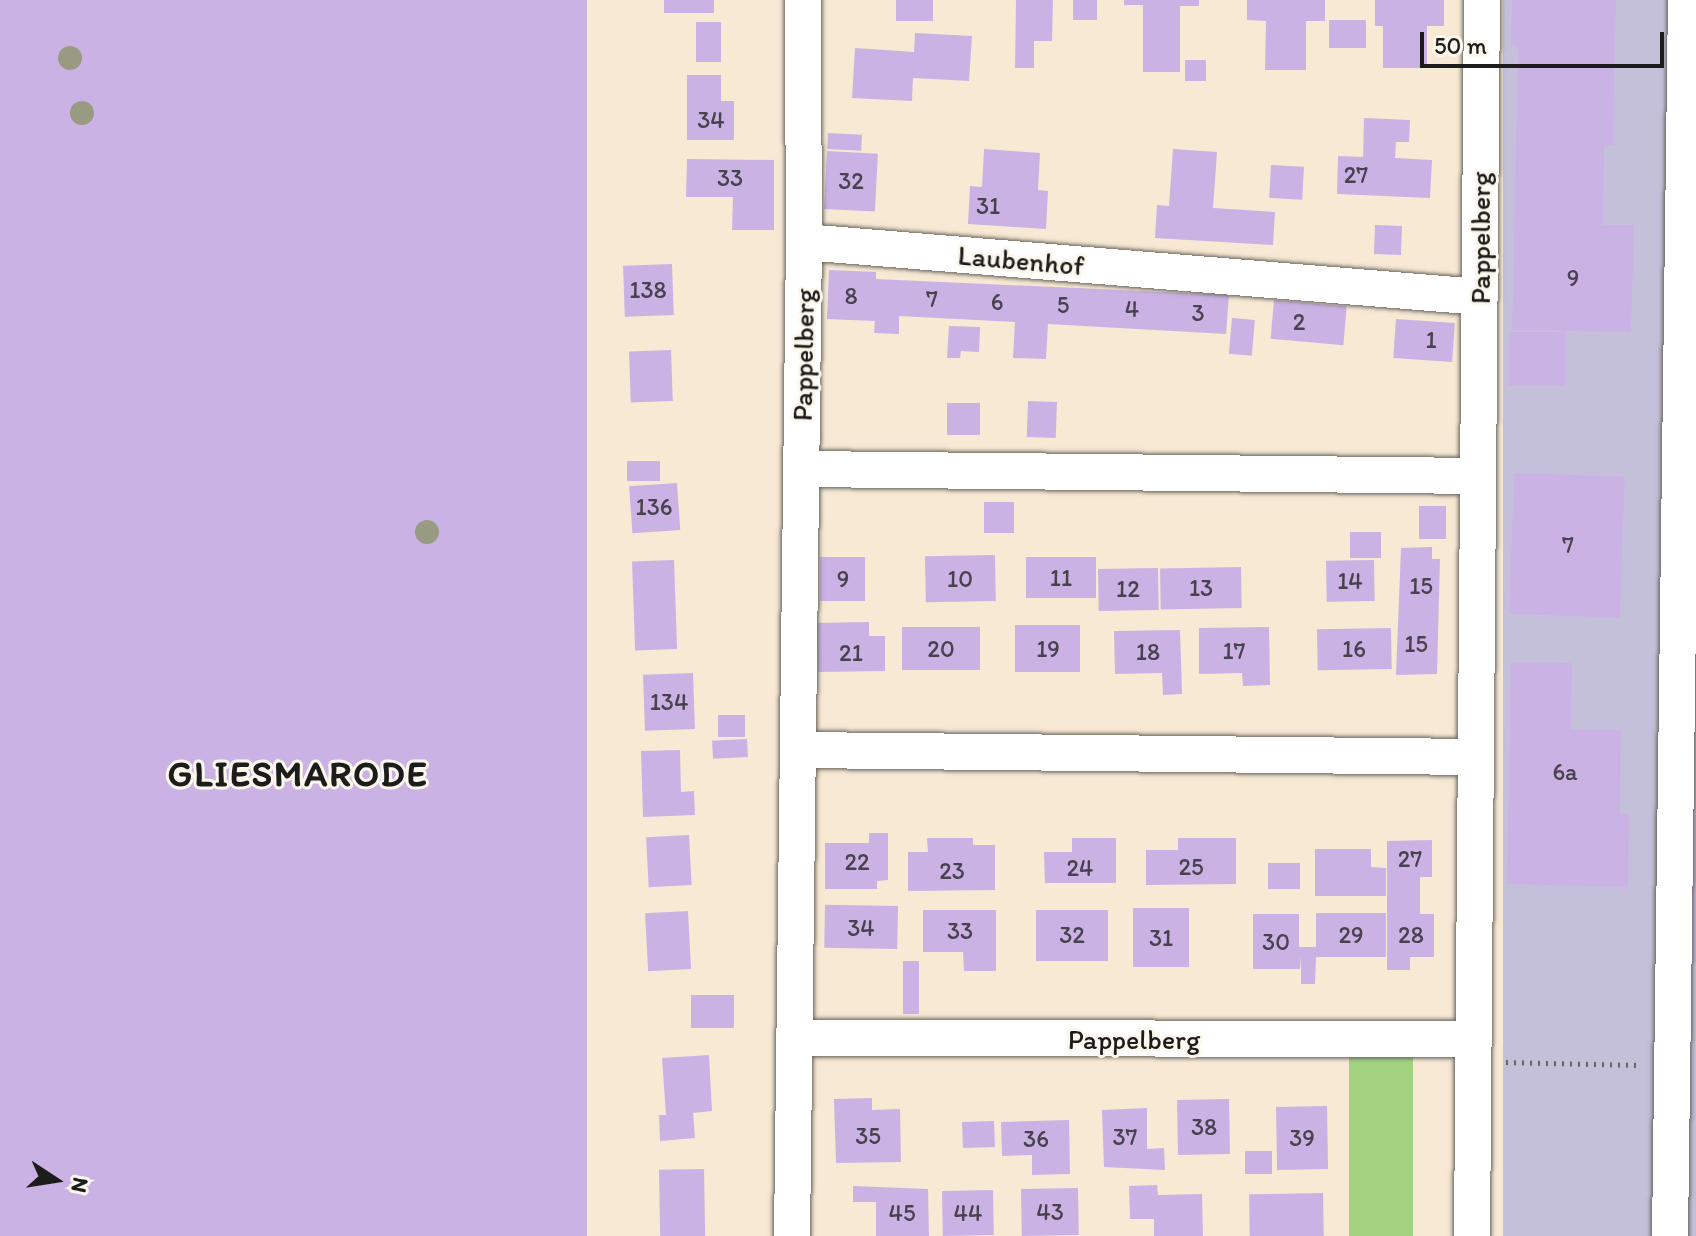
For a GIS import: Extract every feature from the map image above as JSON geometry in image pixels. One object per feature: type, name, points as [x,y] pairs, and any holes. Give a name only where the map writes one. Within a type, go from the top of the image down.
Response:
[{"type":"street","points":[[803,0],[804,242]]},
{"type":"street","name":"Pappelberg","points":[[1472,1236],[1482,0]]},
{"type":"street","points":[[1670,1236],[1686,0]]},
{"type":"street","name":"Laubenhof","points":[[804,242],[1480,297]]},
{"type":"street","name":"Pappelberg","points":[[792,1236],[804,242]]},
{"type":"street","points":[[802,469],[1478,476]]},
{"type":"street","points":[[798,750],[1476,757]]},
{"type":"street","name":"Pappelberg","points":[[795,1038],[1473,1050]]},
{"type":"path","points":[[1473,1050],[1672,1066]]},
{"type":"shaded area","points":[[1503,0],[1696,0],[1696,1236],[1503,1236]]},
{"type":"green space","points":[[1349,1053],[1413,1053],[1413,1236],[1349,1236]]},
{"type":"building","points":[[0,0],[587,0],[587,1236],[0,1236]]},
{"type":"building","points":[[664,0],[714,0],[714,13],[664,13]]},
{"type":"building","points":[[896,0],[933,0],[933,21],[896,21]]},
{"type":"building","points":[[1016,0],[1053,0],[1052,41],[1034,41],[1034,68],[1015,68]]},
{"type":"building","points":[[1073,0],[1097,0],[1097,20],[1073,20]]},
{"type":"building","points":[[1124,0],[1199,0],[1199,6],[1180,6],[1180,72],[1143,72],[1143,5],[1124,5]]},
{"type":"building","points":[[1247,0],[1325,0],[1325,21],[1306,21],[1306,70],[1265,70],[1266,21],[1247,20]]},
{"type":"building","points":[[1375,0],[1444,0],[1444,26],[1427,26],[1427,68],[1383,68],[1383,26],[1375,26]]},
{"type":"building","points":[[1512,0],[1616,0],[1613,145],[1604,145],[1603,225],[1634,225],[1631,332],[1512,330],[1518,46],[1511,46]]},
{"type":"building","points":[[1329,20],[1366,20],[1366,48],[1329,48]]},
{"type":"building","points":[[696,22],[721,22],[721,62],[696,62]]},
{"type":"building","points":[[915,33],[972,36],[969,81],[913,78],[912,101],[852,98],[855,48],[914,52]]},
{"type":"building","points":[[1185,60],[1206,60],[1206,81],[1185,81]]},
{"type":"building","points":[[687,75],[721,75],[721,101],[734,101],[734,140],[687,140]]},
{"type":"building","points":[[1364,118],[1410,120],[1409,142],[1396,142],[1395,158],[1432,160],[1430,198],[1337,194],[1338,156],[1363,157]]},
{"type":"building","points":[[828,133],[862,135],[861,151],[827,149]]},
{"type":"building","points":[[984,149],[1040,153],[1038,190],[1048,191],[1046,229],[968,224],[970,186],[982,187]]},
{"type":"building","points":[[1173,149],[1217,152],[1213,208],[1275,212],[1273,245],[1155,238],[1157,205],[1169,206]]},
{"type":"building","points":[[827,151],[878,154],[875,212],[824,209]]},
{"type":"building","points":[[687,159],[774,160],[774,230],[732,230],[733,197],[686,197]]},
{"type":"building","points":[[1271,165],[1304,167],[1302,200],[1269,198]]},
{"type":"building","points":[[1375,225],[1402,226],[1401,255],[1374,254]]},
{"type":"building","points":[[672,264],[674,315],[625,317],[623,266]]},
{"type":"building","points":[[829,270],[876,272],[876,279],[1229,295],[1226,334],[1048,324],[1046,359],[1013,358],[1015,322],[899,316],[899,334],[874,333],[875,321],[827,319]]},
{"type":"building","points":[[1274,300],[1347,306],[1343,345],[1271,339]]},
{"type":"building","points":[[1232,318],[1255,320],[1252,356],[1229,354]]},
{"type":"building","points":[[1396,319],[1455,323],[1452,362],[1393,358]]},
{"type":"building","points":[[949,326],[980,327],[979,352],[961,351],[960,358],[947,358]]},
{"type":"building","points":[[1509,332],[1565,332],[1565,386],[1509,386]]},
{"type":"building","points":[[671,350],[673,401],[631,402],[629,351]]},
{"type":"building","points":[[1028,401],[1057,402],[1056,438],[1027,437]]},
{"type":"building","points":[[947,403],[980,403],[980,435],[947,435]]},
{"type":"building","points":[[627,461],[660,461],[660,481],[627,481]]},
{"type":"building","points":[[1514,473],[1625,477],[1620,618],[1509,614]]},
{"type":"building","points":[[677,483],[680,530],[632,533],[629,486]]},
{"type":"building","points":[[984,502],[1014,502],[1014,533],[984,533]]},
{"type":"building","points":[[1419,506],[1446,506],[1446,539],[1419,539]]},
{"type":"building","points":[[1350,532],[1381,532],[1381,558],[1350,558]]},
{"type":"building","points":[[1432,547],[1432,559],[1440,559],[1437,674],[1396,675],[1401,548]]},
{"type":"building","points":[[995,555],[996,601],[926,602],[925,556]]},
{"type":"building","points":[[820,557],[865,557],[865,601],[820,601]]},
{"type":"building","points":[[1026,557],[1096,557],[1096,598],[1026,598]]},
{"type":"building","points":[[674,560],[677,649],[635,650],[632,561]]},
{"type":"building","points":[[1374,560],[1375,601],[1327,602],[1326,561]]},
{"type":"building","points":[[1241,567],[1242,608],[1161,609],[1160,568]]},
{"type":"building","points":[[1158,568],[1159,610],[1099,611],[1098,569]]},
{"type":"building","points":[[869,622],[869,636],[885,636],[885,671],[818,672],[817,623]]},
{"type":"building","points":[[1015,625],[1080,625],[1080,672],[1015,672]]},
{"type":"building","points":[[902,627],[980,627],[980,670],[902,670]]},
{"type":"building","points":[[1269,627],[1270,685],[1243,686],[1242,673],[1199,674],[1199,628]]},
{"type":"building","points":[[1391,628],[1392,669],[1318,670],[1317,629]]},
{"type":"building","points":[[1180,630],[1182,694],[1163,695],[1162,673],[1115,674],[1114,631]]},
{"type":"building","points":[[1511,662],[1572,663],[1571,729],[1621,730],[1620,813],[1629,814],[1628,887],[1507,884]]},
{"type":"building","points":[[693,673],[695,729],[645,731],[643,675]]},
{"type":"building","points":[[718,715],[745,715],[745,737],[718,737]]},
{"type":"building","points":[[747,739],[748,757],[713,759],[712,741]]},
{"type":"building","points":[[1696,749],[1696,961],[1693,961],[1691,750]]},
{"type":"building","points":[[680,750],[681,792],[694,791],[695,815],[643,817],[641,751]]},
{"type":"building","points":[[869,833],[888,833],[888,880],[877,881],[877,889],[825,889],[825,843],[869,843]]},
{"type":"building","points":[[689,835],[692,885],[649,887],[646,837]]},
{"type":"building","points":[[927,838],[973,838],[973,845],[995,845],[995,890],[908,891],[908,852],[928,852]]},
{"type":"building","points":[[1072,838],[1116,838],[1116,883],[1045,883],[1044,852],[1072,852]]},
{"type":"building","points":[[1178,838],[1236,838],[1236,884],[1146,885],[1146,850],[1178,850]]},
{"type":"building","points":[[1432,840],[1432,877],[1420,877],[1420,914],[1434,914],[1434,957],[1410,957],[1410,970],[1387,970],[1387,841]]},
{"type":"building","points":[[1315,849],[1371,849],[1371,867],[1386,868],[1386,896],[1315,896]]},
{"type":"building","points":[[1268,863],[1300,863],[1300,889],[1268,889]]},
{"type":"building","points":[[825,905],[898,906],[897,949],[824,948]]},
{"type":"building","points":[[1133,908],[1189,908],[1189,967],[1133,967]]},
{"type":"building","points":[[923,910],[996,910],[996,971],[964,971],[963,952],[923,952]]},
{"type":"building","points":[[1036,910],[1108,910],[1108,961],[1036,961]]},
{"type":"building","points":[[688,911],[691,969],[648,971],[645,913]]},
{"type":"building","points":[[1316,913],[1386,913],[1386,957],[1316,957],[1315,984],[1301,984],[1301,956],[1300,969],[1253,969],[1253,914],[1299,914],[1299,947],[1316,947]]},
{"type":"building","points":[[903,961],[919,961],[919,1014],[903,1014]]},
{"type":"building","points":[[691,995],[734,995],[734,1028],[691,1028]]},
{"type":"building","points":[[709,1055],[712,1111],[693,1113],[695,1138],[660,1141],[659,1115],[666,1115],[662,1058]]},
{"type":"building","points":[[872,1098],[872,1110],[900,1109],[901,1162],[836,1163],[834,1099]]},
{"type":"building","points":[[1229,1099],[1230,1154],[1178,1155],[1177,1100]]},
{"type":"building","points":[[1327,1106],[1328,1169],[1277,1170],[1276,1107]]},
{"type":"building","points":[[1147,1108],[1147,1149],[1164,1148],[1165,1170],[1104,1167],[1102,1110]]},
{"type":"building","points":[[1069,1120],[1070,1174],[1032,1175],[1032,1155],[1002,1156],[1001,1122]]},
{"type":"building","points":[[994,1121],[995,1147],[963,1148],[962,1122]]},
{"type":"building","points":[[1245,1151],[1272,1151],[1272,1174],[1245,1174]]},
{"type":"building","points":[[704,1169],[705,1236],[660,1236],[659,1170]]},
{"type":"building","points":[[1157,1185],[1158,1195],[1202,1194],[1203,1236],[1154,1236],[1154,1219],[1130,1219],[1129,1186]]},
{"type":"building","points":[[853,1186],[928,1189],[929,1236],[876,1236],[876,1202],[853,1202]]},
{"type":"building","points":[[1078,1188],[1079,1235],[1022,1236],[1021,1189]]},
{"type":"building","points":[[993,1190],[994,1235],[943,1236],[942,1191]]},
{"type":"building","points":[[1323,1193],[1324,1236],[1250,1236],[1249,1194]]},
{"type":"district","name":"GLIESMARODE","points":[[298,774]]}]
